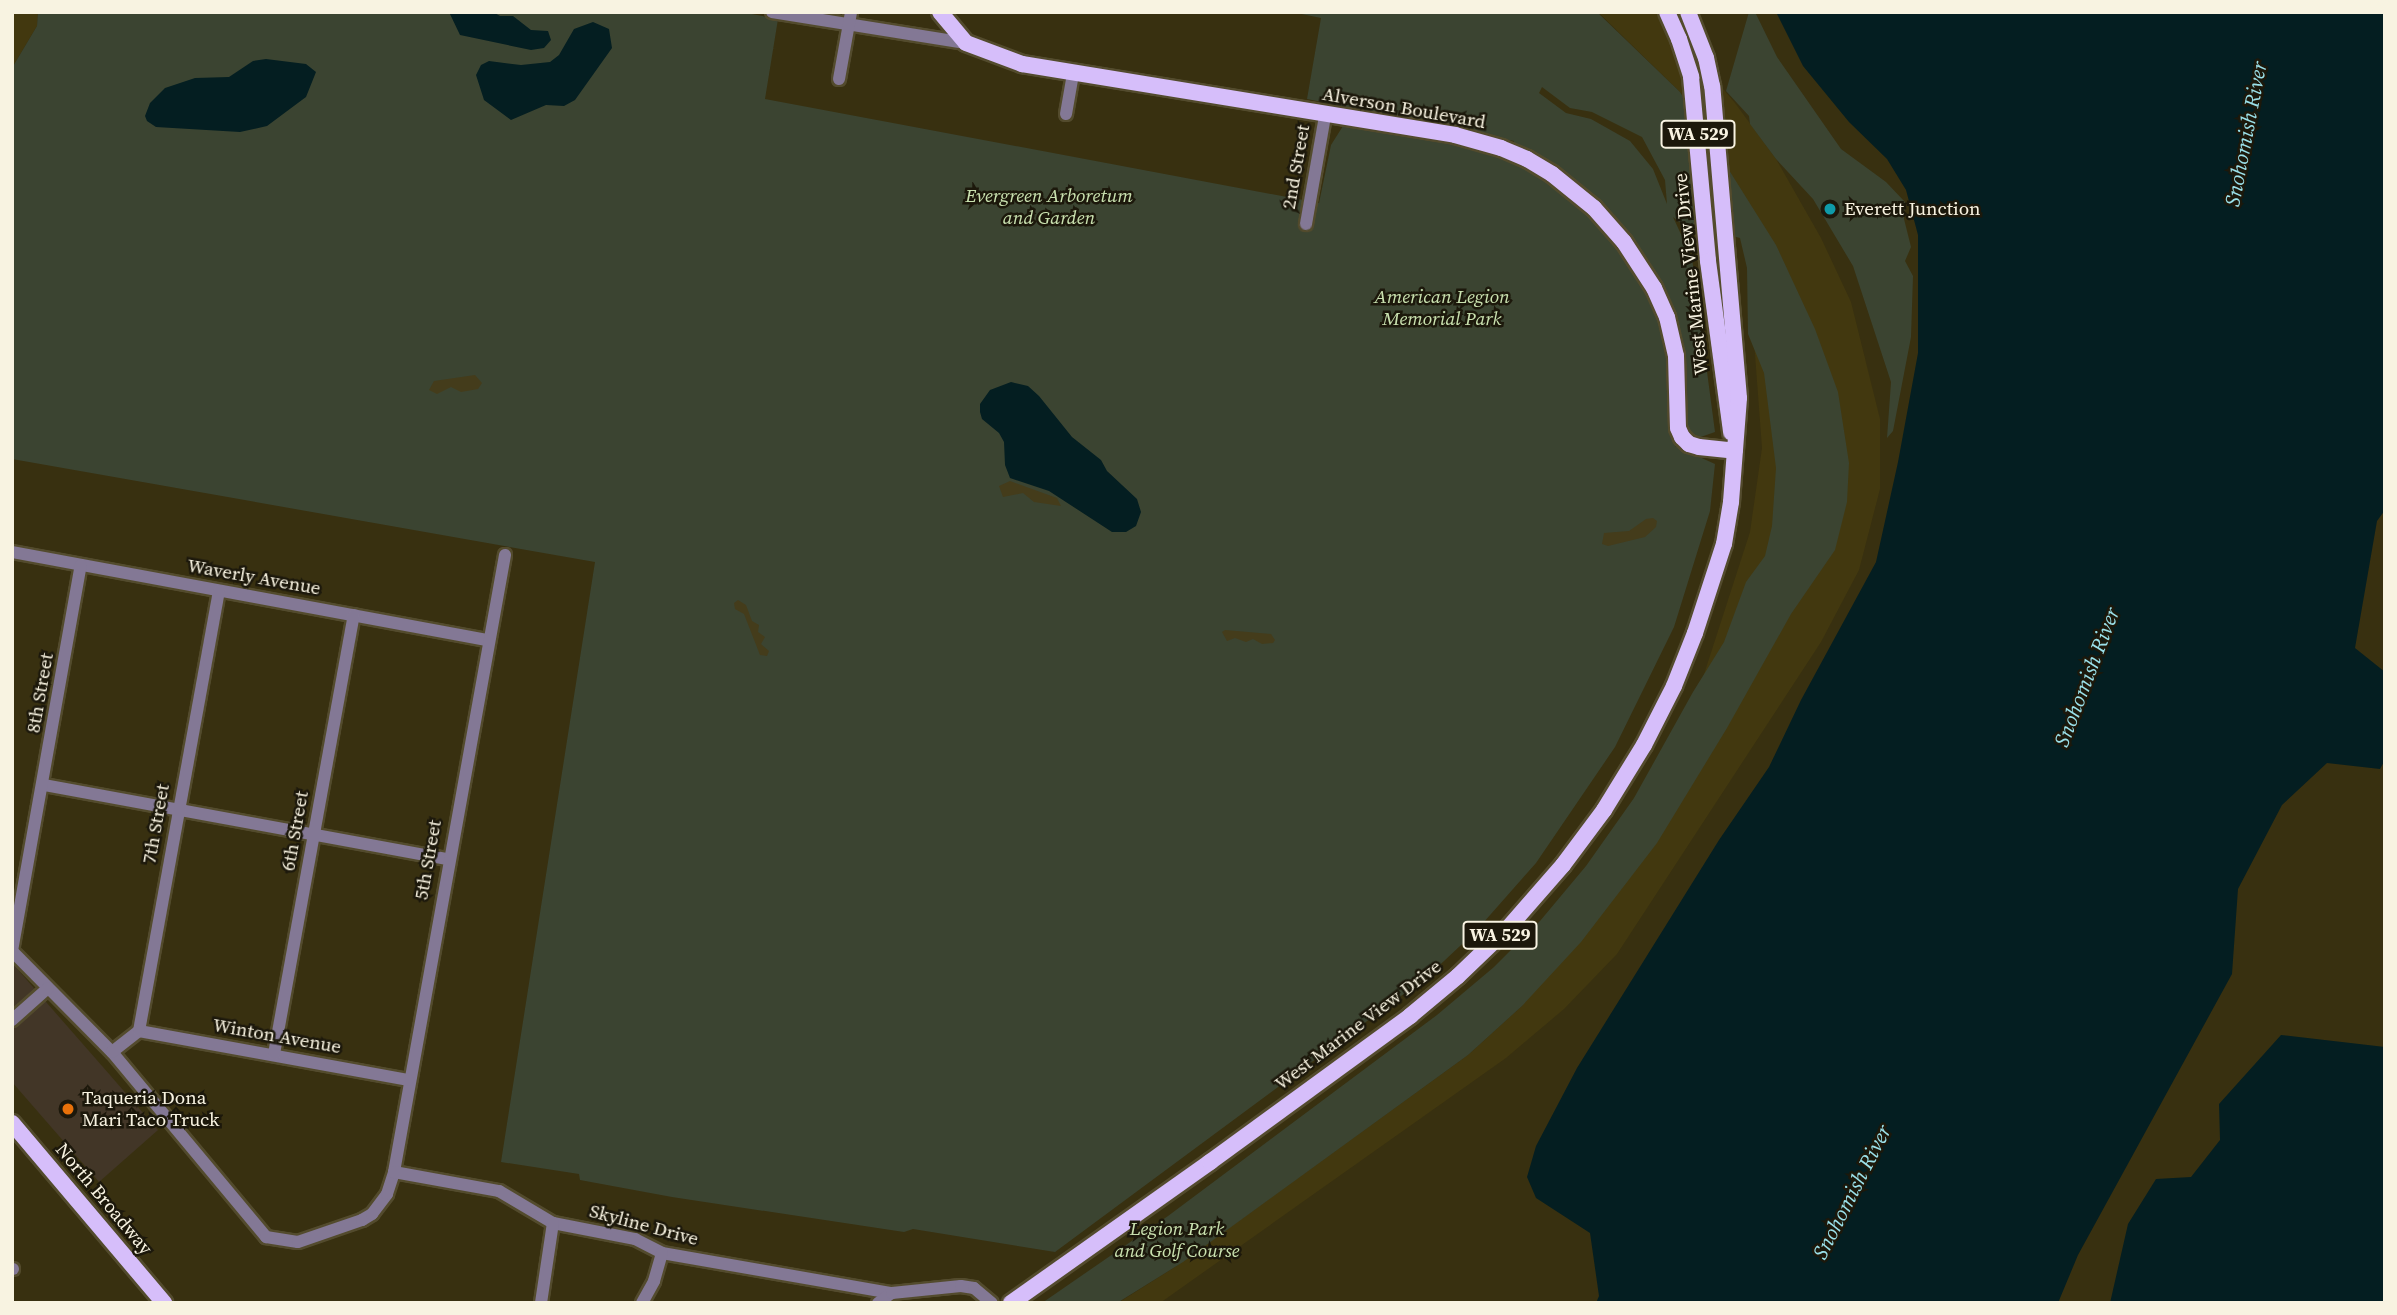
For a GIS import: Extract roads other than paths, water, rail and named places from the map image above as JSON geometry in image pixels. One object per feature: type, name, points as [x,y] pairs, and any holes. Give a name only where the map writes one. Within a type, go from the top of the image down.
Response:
[{"type":"main road","name":"Alverson Boulevard","points":[[940,12],[966,43],[1022,64],[1480,141],[1527,159],[1574,191],[1624,242],[1654,288],[1667,317],[1676,356],[1677,414],[1682,437],[1689,444],[1699,447],[1735,451]]},
{"type":"main road","name":"West Marine View Drive","points":[[1667,12],[1691,77],[1708,261],[1727,412],[1735,451]]},
{"type":"main road","name":"West Marine View Drive","points":[[1011,1303],[1409,1016],[1508,928],[1563,865],[1604,810],[1644,745],[1674,686],[1695,633],[1724,544],[1739,398],[1712,86],[1706,58],[1688,12]]},
{"type":"main road","name":"North Broadway","points":[[12,1123],[164,1303]]},
{"type":"street","points":[[772,12],[850,19],[966,43]]},
{"type":"street","points":[[839,79],[850,19]]},
{"type":"street","points":[[1066,114],[1073,74]]},
{"type":"street","name":"2nd Street","points":[[1306,224],[1325,116]]},
{"type":"street","name":"Waverly Avenue","points":[[12,552],[488,640]]},
{"type":"street","name":"5th Street","points":[[12,951],[112,1052],[266,1237],[298,1242],[362,1220],[380,1205],[394,1172],[408,1080],[505,555]]},
{"type":"street","name":"8th Street","points":[[12,951],[44,785],[81,565]]},
{"type":"street","name":"7th Street","points":[[139,1031],[219,591]]},
{"type":"street","name":"6th Street","points":[[274,1054],[354,615]]},
{"type":"street","points":[[44,785],[448,859]]},
{"type":"street","points":[[12,1020],[48,988]]},
{"type":"street","points":[[112,1052],[139,1031]]},
{"type":"street","name":"Winton Avenue","points":[[139,1031],[408,1080]]},
{"type":"street","name":"Skyline Drive","points":[[394,1172],[499,1191],[553,1223],[635,1239],[662,1253],[892,1293]]},
{"type":"street","points":[[541,1303],[553,1223]]},
{"type":"street","points":[[642,1303],[654,1281],[662,1253]]},
{"type":"street","points":[[878,1303],[892,1293],[961,1286],[974,1288],[992,1303]]},
{"type":"water","points":[[449,12],[493,12],[500,16],[513,16],[531,30],[548,31],[551,40],[544,48],[531,50],[460,35]]},
{"type":"water","name":"Snohomish River","points":[[1776,12],[2385,12],[2385,510],[2377,521],[2355,648],[2385,672],[2385,760],[2380,769],[2327,763],[2282,805],[2238,889],[2232,974],[2078,1255],[2058,1303],[1596,1303],[1599,1296],[1590,1233],[1536,1198],[1527,1177],[1536,1146],[1577,1068],[1719,840],[1769,767],[1801,700],[1876,562],[1898,462],[1918,353],[1918,235],[1906,190],[1887,159],[1849,122],[1803,66]]},
{"type":"water","points":[[593,22],[609,29],[612,48],[575,100],[564,106],[546,105],[511,120],[484,100],[476,75],[481,65],[489,61],[521,65],[550,62],[559,55],[574,29]]},
{"type":"water","points":[[266,59],[306,64],[316,72],[306,97],[267,126],[240,132],[156,127],[147,121],[145,116],[150,103],[165,88],[195,78],[229,77],[253,61]]},
{"type":"water","points":[[1011,382],[1028,386],[1039,396],[1072,437],[1101,460],[1107,471],[1137,499],[1141,512],[1136,526],[1126,532],[1112,532],[1049,491],[1010,478],[1005,465],[1004,442],[999,433],[982,419],[980,404],[990,390]]},
{"type":"water","points":[[2281,1035],[2385,1047],[2385,1303],[2110,1303],[2128,1224],[2156,1179],[2191,1177],[2220,1140],[2219,1104]]},
{"type":"place","name":"Everett Junction","points":[[1830,209]]},
{"type":"place","name":"Taqueria Dona Mari Taco Truck","points":[[68,1109]]},
{"type":"park label","name":"Evergreen Arboretum and Garden","points":[[1049,207]]},
{"type":"park label","name":"American Legion Memorial Park","points":[[1442,308]]},
{"type":"park label","name":"Legion Park and Golf Course","points":[[1177,1240]]}]
